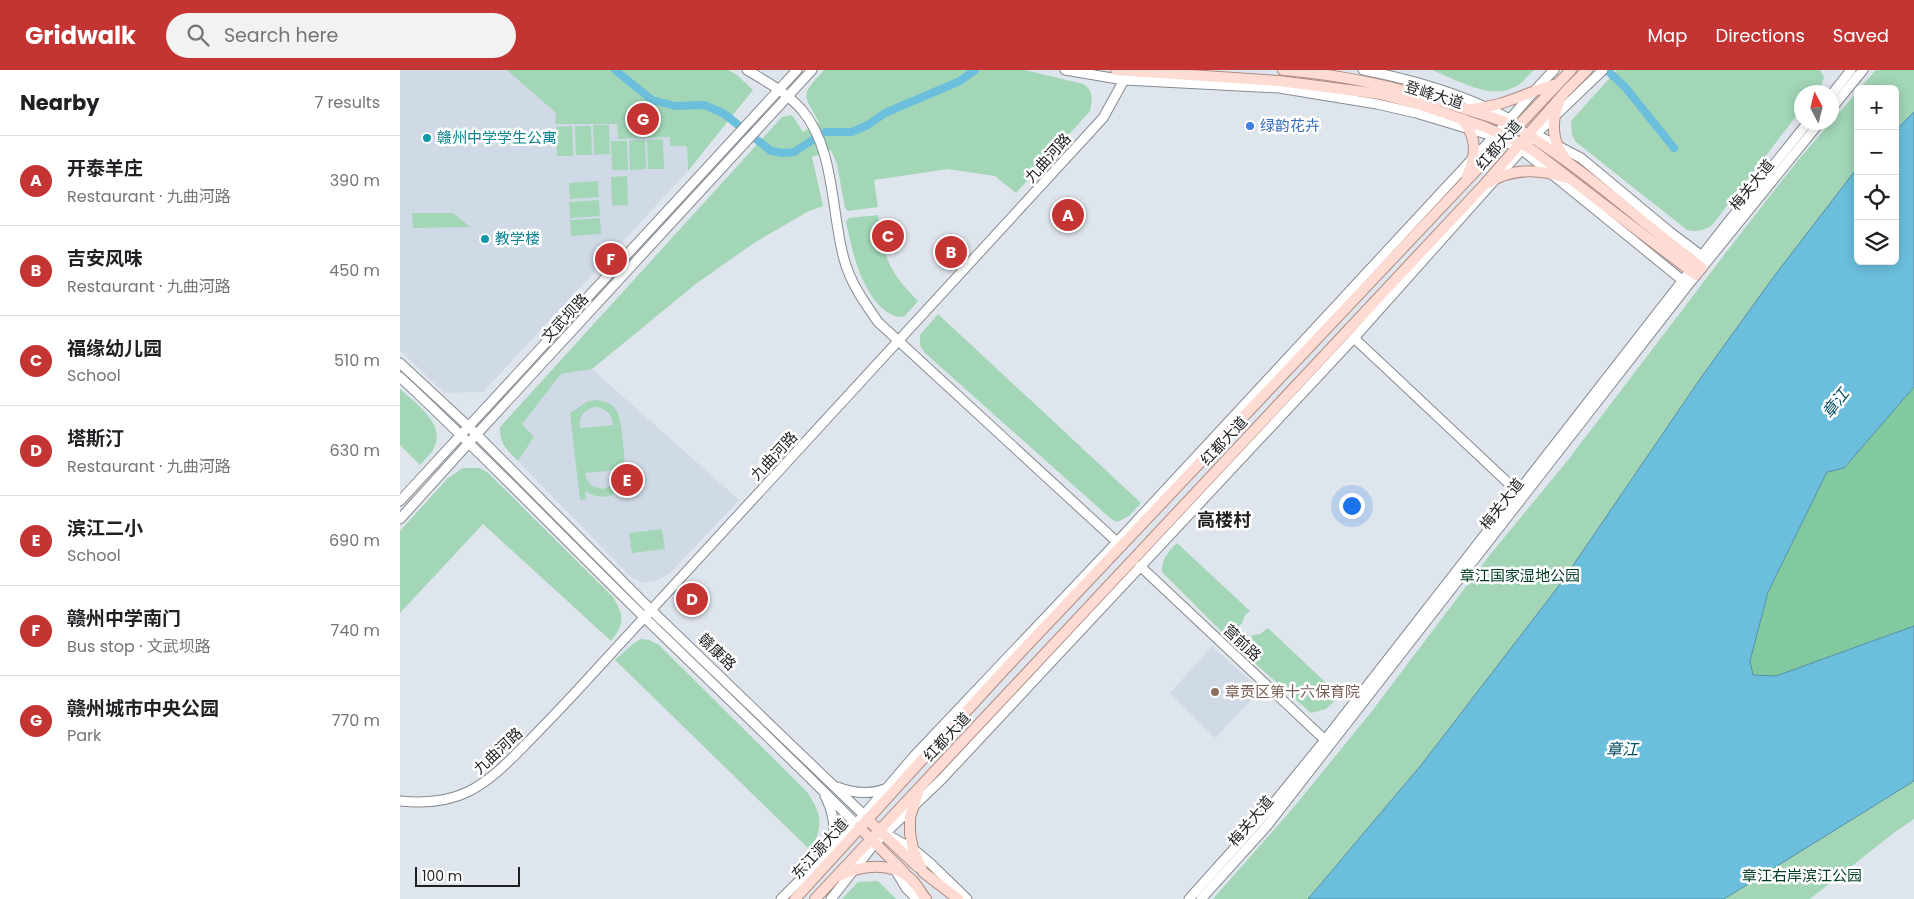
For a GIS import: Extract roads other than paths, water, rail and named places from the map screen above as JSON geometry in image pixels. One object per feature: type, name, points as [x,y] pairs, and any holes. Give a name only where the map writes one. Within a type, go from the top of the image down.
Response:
[{"type":"main road","name":"登峰大道","points":[[1283,70],[1322,73],[1423,94],[1463,114],[1502,137],[1526,141],[1576,169],[1699,266]]},
{"type":"main road","name":"红都大道","points":[[882,832],[927,780],[1526,141],[1562,88],[1571,70]]},
{"type":"main road","name":"登峰大道","points":[[1122,73],[1322,85],[1380,94],[1513,124],[1526,141],[1573,180],[1699,266]]},
{"type":"main road","name":"红都大道","points":[[865,817],[912,771],[1004,670],[1464,184],[1513,124],[1584,73]]},
{"type":"main road","points":[[1464,184],[1474,157],[1474,145],[1463,114],[1508,102],[1543,88],[1562,88],[1555,114],[1554,131],[1562,154],[1576,169]]},
{"type":"main road","points":[[1483,186],[1496,178],[1525,172],[1550,173],[1573,180]]},
{"type":"main road","points":[[927,780],[913,805],[910,828],[913,849],[923,872],[958,899]]},
{"type":"main road","name":"东江源大道","points":[[795,899],[865,817]]},
{"type":"main road","name":"赣康路","points":[[865,817],[950,899]]},
{"type":"main road","name":"赣康路","points":[[858,826],[932,899]]},
{"type":"main road","name":"东江源大道","points":[[815,899],[882,832]]},
{"type":"main road","points":[[832,881],[853,870],[871,867],[896,870],[912,880],[926,899]]},
{"type":"street","points":[[747,70],[780,89],[803,112],[824,158],[847,269],[857,291],[878,322],[1117,542]]},
{"type":"street","name":"文武坝路","points":[[400,501],[797,70]]},
{"type":"street","name":"文武坝路","points":[[400,519],[812,70]]},
{"type":"street","points":[[1065,70],[1122,73],[1279,88],[1376,104],[1502,137]]},
{"type":"street","points":[[1363,70],[1432,86],[1486,107],[1513,124],[1531,94],[1554,70]]},
{"type":"street","points":[[967,899],[913,849],[882,832],[941,780],[1354,338],[1496,178],[1526,141],[1603,70]]},
{"type":"street","name":"九曲河路","points":[[400,801],[419,803],[455,797],[485,782],[496,774],[574,695],[1103,118],[1122,73]]},
{"type":"street","points":[[1839,87],[1853,73]]},
{"type":"street","points":[[1839,96],[1853,73]]},
{"type":"street","name":"梅关大道","points":[[1699,266],[1802,130]]},
{"type":"street","name":"梅关大道","points":[[1201,899],[1266,827],[1685,283],[1813,130]]},
{"type":"street","points":[[865,817],[885,789],[915,755],[1117,542],[1474,157],[1502,137]]},
{"type":"street","points":[[1526,141],[1558,146],[1581,158],[1670,232],[1699,266]]},
{"type":"street","points":[[1526,141],[1550,173],[1685,283]]},
{"type":"street","points":[[1354,338],[1521,495]]},
{"type":"street","name":"赣康路","points":[[400,363],[469,427],[473,438],[644,618],[819,785],[858,826]]},
{"type":"street","name":"赣康路","points":[[400,377],[461,434],[473,438],[865,817]]},
{"type":"street","name":"梅关大道","points":[[1189,899],[1259,822],[1521,495]]},
{"type":"street","name":"营前路","points":[[1140,566],[1326,740]]},
{"type":"street","points":[[831,783],[844,790],[858,793],[873,792],[885,789],[901,781],[912,771]]},
{"type":"street","points":[[819,785],[833,816],[835,831],[832,848],[822,869]]},
{"type":"street","points":[[781,899],[832,848],[858,826]]},
{"type":"street","points":[[831,899],[873,841],[896,870],[906,888],[917,899]]},
{"type":"water","name":"章江","points":[[1914,112],[1914,387],[1844,468],[1827,472],[1768,592],[1750,661],[1753,675],[1776,676],[1914,626],[1914,781],[1724,899],[1308,899],[1422,764],[1561,583],[1700,379],[1775,275],[1854,172],[1854,265],[1899,265],[1899,127]]},
{"type":"waterway","points":[[615,70],[652,100],[675,106],[704,105],[723,113],[771,151],[783,153],[794,152],[825,132],[852,132],[868,125],[885,113],[960,81],[975,70]]},
{"type":"waterway","points":[[1607,70],[1625,87],[1674,148]]},
{"type":"place","name":"赣州城市中央公园","points":[[643,119]]},
{"type":"place","name":"绿韵花卉","points":[[1250,126]]},
{"type":"place","name":"赣州中学学生公寓","points":[[427,138]]},
{"type":"place","name":"开泰羊庄","points":[[1068,215]]},
{"type":"place","name":"福缘幼儿园","points":[[888,236]]},
{"type":"place","name":"教学楼","points":[[485,239]]},
{"type":"place","name":"吉安风味","points":[[951,252]]},
{"type":"place","name":"赣州中学南门","points":[[611,259]]},
{"type":"place","name":"滨江二小","points":[[627,480]]},
{"type":"place","name":"塔斯汀","points":[[692,599]]},
{"type":"place","name":"章贡区第十六保育院","points":[[1215,692]]},
{"type":"district","name":"高楼村","points":[[1224,520]]},
{"type":"park label","name":"章江国家湿地公园","points":[[1520,576]]},
{"type":"park label","name":"章江右岸滨江公园","points":[[1802,876]]}]
